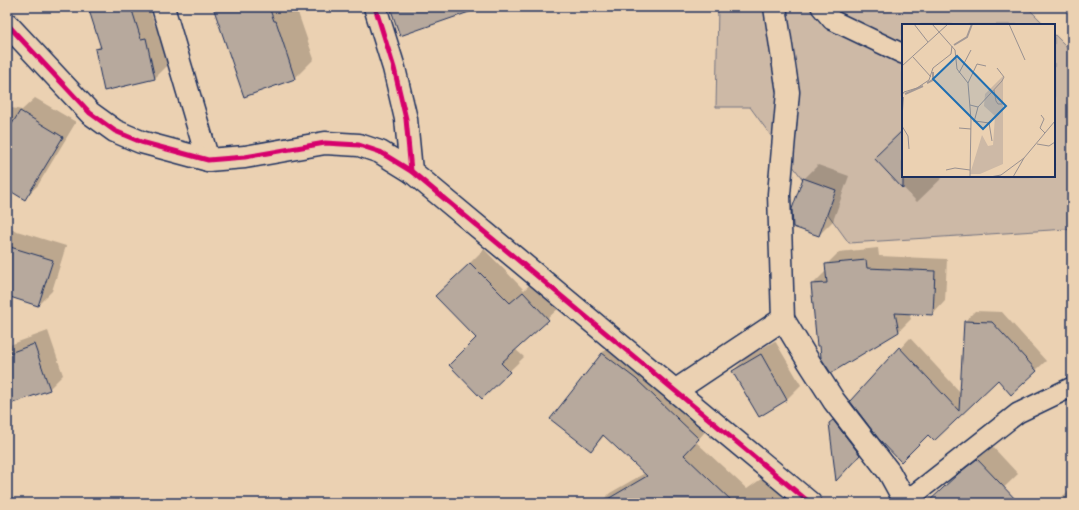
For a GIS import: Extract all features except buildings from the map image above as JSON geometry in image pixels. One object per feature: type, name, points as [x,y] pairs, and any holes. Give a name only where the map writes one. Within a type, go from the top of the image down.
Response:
[{"type":"street","points":[[163,7],[208,160]]},
{"type":"street","points":[[375,7],[394,68],[406,119],[410,171]]},
{"type":"street","points":[[775,7],[788,92],[779,194],[783,319],[834,401],[889,472],[906,502]]},
{"type":"street","points":[[7,24],[90,113],[115,131],[140,142],[208,160],[245,157],[325,143],[359,145],[380,152],[410,171],[810,503]]},
{"type":"street","points":[[675,391],[783,319]]},
{"type":"lane","points":[[821,7],[832,20],[902,54]]},
{"type":"lane","points":[[906,502],[1018,413],[1072,387]]},
{"type":"shaded area","points":[[718,7],[1027,7],[1044,24],[902,24],[902,177],[1055,177],[1055,35],[1072,52],[1072,234],[1067,229],[849,243],[750,107],[716,107]]},
{"type":"cycle path","points":[[375,7],[394,68],[406,119],[411,171],[810,503]]},
{"type":"cycle path","points":[[7,24],[90,113],[115,131],[141,142],[208,160],[245,157],[325,143],[359,145],[380,152],[411,171]]}]
